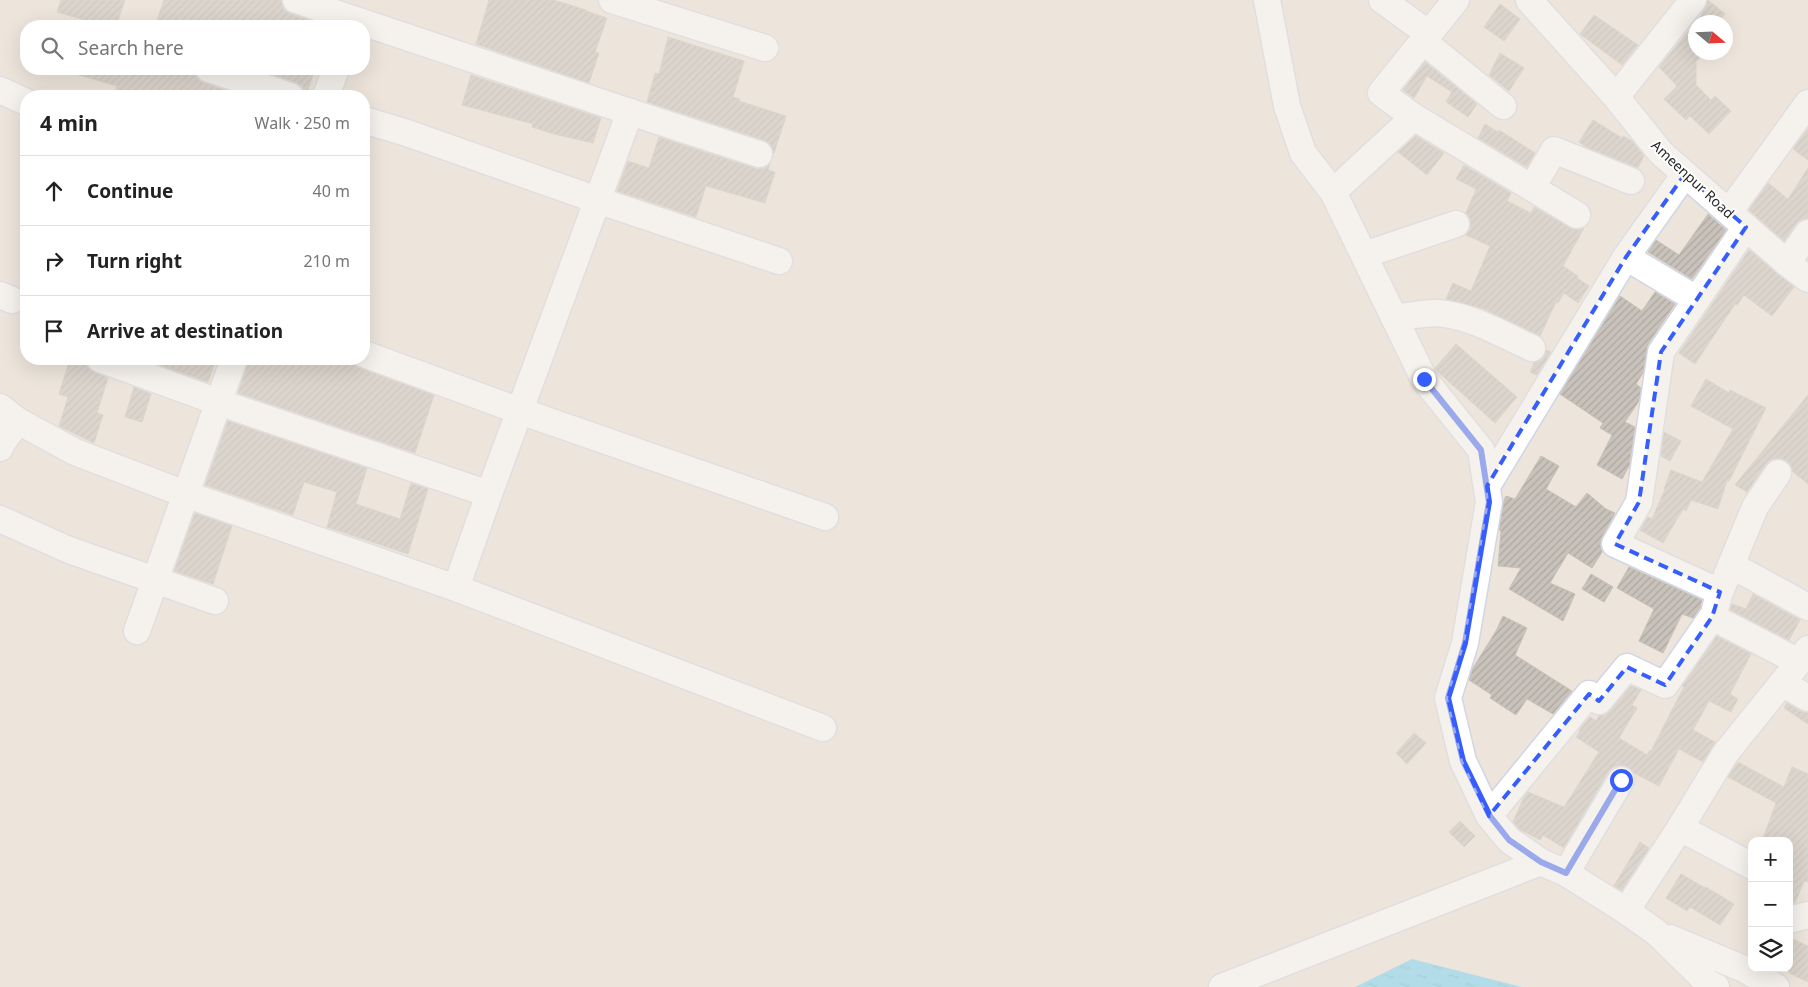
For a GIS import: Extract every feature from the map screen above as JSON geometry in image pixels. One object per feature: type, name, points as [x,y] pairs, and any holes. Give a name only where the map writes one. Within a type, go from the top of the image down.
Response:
[{"type":"street","points":[[296,0],[368,20]]},
{"type":"street","points":[[612,0],[764,48]]},
{"type":"street","points":[[1267,0],[1287,106],[1303,153],[1333,192],[1424,379],[1481,450],[1489,502],[1465,643],[1448,698],[1463,761],[1490,816],[1509,840],[1541,862],[1566,873],[1656,932],[1708,983],[1716,987]]},
{"type":"street","points":[[1382,0],[1503,106]]},
{"type":"street","points":[[1456,0],[1381,93],[1414,117],[1577,215]]},
{"type":"street","name":"Ameenpur Road","points":[[1529,0],[1616,97],[1661,153],[1787,263],[1808,279]]},
{"type":"street","points":[[1616,97],[1693,0]]},
{"type":"street","points":[[370,21],[630,112],[759,154]]},
{"type":"street","points":[[227,75],[272,90]]},
{"type":"street","points":[[328,90],[334,75]]},
{"type":"street","points":[[0,90],[20,99]]},
{"type":"street","points":[[1720,592],[1615,544],[1639,502],[1661,352],[1696,299],[1738,220],[1808,103]]},
{"type":"street","points":[[456,588],[630,112]]},
{"type":"street","points":[[1333,192],[1414,117]]},
{"type":"street","points":[[370,122],[407,132],[598,200],[779,261]]},
{"type":"street","points":[[1532,188],[1554,150],[1630,181]]},
{"type":"street","points":[[1487,486],[1626,257],[1685,174]]},
{"type":"street","points":[[1364,255],[1456,224]]},
{"type":"street","points":[[1787,263],[1808,233]]},
{"type":"street","points":[[1626,257],[1696,299]]},
{"type":"street","points":[[1394,318],[1433,313],[1446,314],[1470,321],[1532,348]]},
{"type":"street","points":[[370,356],[520,411],[825,517]]},
{"type":"street","points":[[116,365],[218,402],[489,494]]},
{"type":"street","points":[[138,631],[232,365]]},
{"type":"street","points":[[0,448],[9,414],[75,452],[185,494],[456,588],[823,728]]},
{"type":"street","points":[[1490,816],[1589,694],[1599,700],[1627,667],[1665,685],[1712,617],[1720,592],[1755,507],[1778,473]]},
{"type":"street","points":[[1,516],[69,550],[215,601]]},
{"type":"street","points":[[1731,565],[1808,607]]},
{"type":"street","points":[[1626,911],[1725,754],[1804,656],[1712,617]]},
{"type":"street","points":[[1782,683],[1808,698]]},
{"type":"street","points":[[1566,873],[1621,780]]},
{"type":"street","points":[[1680,828],[1748,864]]},
{"type":"street","points":[[1222,987],[1541,862]]},
{"type":"street","points":[[1793,919],[1808,915]]},
{"type":"street","points":[[1656,932],[1748,963]]},
{"type":"street","points":[[1758,972],[1776,987]]},
{"type":"highlighted area","points":[[1685,174],[1746,227],[1661,352],[1639,502],[1615,544],[1720,592],[1712,617],[1665,685],[1627,667],[1599,701],[1589,694],[1489,816],[1463,761],[1448,698],[1465,643],[1489,502],[1487,486],[1626,257]]},
{"type":"water","points":[[1412,959],[1522,987],[1355,987]]},
{"type":"building","points":[[61,0],[125,0],[118,20],[85,20],[57,12]]},
{"type":"building","points":[[164,0],[281,0],[284,10],[309,20],[157,20]]},
{"type":"building","points":[[489,0],[554,0],[607,18],[595,52],[599,53],[589,83],[476,44]]},
{"type":"building","points":[[1708,0],[1724,15],[1701,15]]},
{"type":"building","points":[[1500,4],[1520,19],[1504,41],[1484,27]]},
{"type":"building","points":[[1594,15],[1638,45],[1622,65],[1580,34]]},
{"type":"building","points":[[1688,32],[1688,60],[1698,60],[1696,85],[1711,100],[1715,96],[1731,111],[1709,134],[1690,116],[1686,120],[1664,99],[1677,86],[1659,67]]},
{"type":"building","points":[[668,37],[744,61],[733,97],[740,99],[739,101],[786,116],[774,153],[770,144],[764,140],[647,102],[655,73],[659,74]]},
{"type":"building","points":[[1500,53],[1524,68],[1509,91],[1489,75]]},
{"type":"building","points":[[1425,62],[1477,104],[1468,117],[1446,102],[1452,92],[1427,76],[1414,98],[1403,90]]},
{"type":"building","points":[[79,75],[196,75],[198,79],[204,83],[225,90],[116,90],[117,86]]},
{"type":"building","points":[[274,75],[313,75],[308,90],[304,90],[302,86]]},
{"type":"building","points":[[471,75],[601,118],[593,143],[554,134],[532,127],[533,124],[462,105]]},
{"type":"building","points":[[1593,120],[1622,138],[1623,136],[1632,141],[1644,156],[1638,168],[1588,148],[1579,142]]},
{"type":"building","points":[[1485,124],[1498,132],[1499,130],[1535,153],[1527,167],[1478,138]]},
{"type":"building","points":[[1808,129],[1808,160],[1793,149]]},
{"type":"building","points":[[1416,136],[1444,153],[1427,175],[1398,152]]},
{"type":"building","points":[[659,137],[754,168],[763,169],[770,164],[768,170],[775,172],[765,203],[706,186],[696,217],[617,191],[628,161],[649,168]]},
{"type":"building","points":[[1464,165],[1511,193],[1507,201],[1531,213],[1534,207],[1570,228],[1577,230],[1584,228],[1563,266],[1589,286],[1578,303],[1564,293],[1558,303],[1556,302],[1540,336],[1484,309],[1446,299],[1453,283],[1471,291],[1490,246],[1466,235],[1471,226],[1470,219],[1466,213],[1476,189],[1456,179]]},
{"type":"building","points":[[1808,168],[1808,218],[1796,224],[1784,241],[1749,210],[1768,183],[1788,199]]},
{"type":"building","points":[[1708,214],[1726,230],[1692,279],[1648,252],[1656,240],[1679,255]]},
{"type":"building","points":[[1749,250],[1794,287],[1772,316],[1744,295],[1737,305],[1735,304],[1695,364],[1679,353]]},
{"type":"building","points":[[1655,292],[1675,304],[1648,344],[1643,373],[1636,384],[1641,388],[1639,401],[1625,422],[1635,427],[1629,466],[1622,479],[1597,465],[1612,435],[1600,428],[1603,423],[1560,394],[1620,296],[1642,311]]},
{"type":"building","points":[[1456,344],[1517,397],[1495,423],[1435,368]]},
{"type":"building","points":[[1546,350],[1551,352],[1537,375],[1530,372],[1534,363],[1541,360],[1545,355]]},
{"type":"building","points":[[68,365],[87,365],[89,369],[108,378],[97,413],[103,415],[94,443],[59,426],[68,397],[59,394]]},
{"type":"building","points":[[160,365],[214,365],[208,382]]},
{"type":"building","points":[[247,365],[356,365],[359,368],[434,395],[415,453],[238,393]]},
{"type":"building","points":[[1706,379],[1729,393],[1730,390],[1766,408],[1729,481],[1727,480],[1718,509],[1691,500],[1686,511],[1683,509],[1663,543],[1640,530],[1648,517],[1652,519],[1671,470],[1702,482],[1733,429],[1691,406]]},
{"type":"building","points":[[134,387],[151,394],[142,422],[125,417]]},
{"type":"building","points":[[1808,395],[1808,484],[1793,472],[1787,461],[1779,458],[1771,460],[1766,464],[1747,492],[1735,485]]},
{"type":"building","points":[[228,421],[367,468],[356,504],[400,519],[411,483],[428,489],[408,554],[327,527],[337,492],[304,482],[293,515],[205,485]]},
{"type":"building","points":[[1664,432],[1681,441],[1670,461],[1661,456]]},
{"type":"building","points":[[1541,456],[1559,466],[1546,489],[1576,507],[1587,493],[1606,509],[1615,513],[1602,537],[1600,544],[1602,552],[1592,568],[1568,553],[1550,583],[1575,594],[1563,621],[1509,589],[1521,568],[1498,566],[1501,531],[1499,530],[1504,501],[1506,496],[1515,499]]},
{"type":"building","points":[[195,513],[232,526],[213,584],[174,571]]},
{"type":"building","points":[[1629,567],[1702,600],[1700,608],[1693,618],[1682,614],[1663,653],[1639,641],[1654,609],[1617,588]]},
{"type":"building","points":[[1591,574],[1613,587],[1604,602],[1582,589]]},
{"type":"building","points":[[1753,594],[1800,620],[1789,640],[1730,610],[1732,604],[1746,609]]},
{"type":"building","points":[[1503,616],[1527,628],[1515,655],[1572,691],[1553,714],[1527,699],[1516,715],[1490,698],[1492,695],[1469,680],[1473,668]]},
{"type":"building","points":[[1717,636],[1751,654],[1730,694],[1738,699],[1731,712],[1709,701],[1693,730],[1715,742],[1703,762],[1679,749],[1659,786],[1634,773],[1628,767],[1621,765],[1613,767],[1608,772],[1564,848],[1543,835],[1540,840],[1519,829],[1513,822],[1528,792],[1564,807],[1599,752],[1576,737],[1579,730],[1590,717],[1596,721],[1599,716],[1605,715],[1610,711],[1631,686],[1641,690],[1632,705],[1637,708],[1619,738],[1647,755],[1651,751],[1684,687],[1682,686]]},
{"type":"building","points":[[1787,703],[1800,711],[1808,713],[1808,724],[1784,708]]},
{"type":"building","points":[[1414,733],[1426,743],[1407,764],[1396,753]]},
{"type":"building","points":[[1738,762],[1784,787],[1792,767],[1808,774],[1808,882],[1804,881],[1795,903],[1793,903],[1793,837],[1763,837],[1776,803],[1728,777]]},
{"type":"building","points":[[1460,821],[1475,836],[1464,847],[1449,832]]},
{"type":"building","points":[[1640,842],[1649,848],[1622,890],[1614,886]]},
{"type":"building","points":[[1681,874],[1734,904],[1720,925],[1690,907],[1687,911],[1666,898]]},
{"type":"building","points":[[1793,939],[1808,946],[1808,982],[1789,973],[1793,972]]},
{"type":"route","points":[[1424,379],[1481,450],[1487,486],[1489,502],[1465,643],[1448,698],[1463,761],[1490,816],[1509,840],[1541,862],[1566,873],[1621,780]]}]
